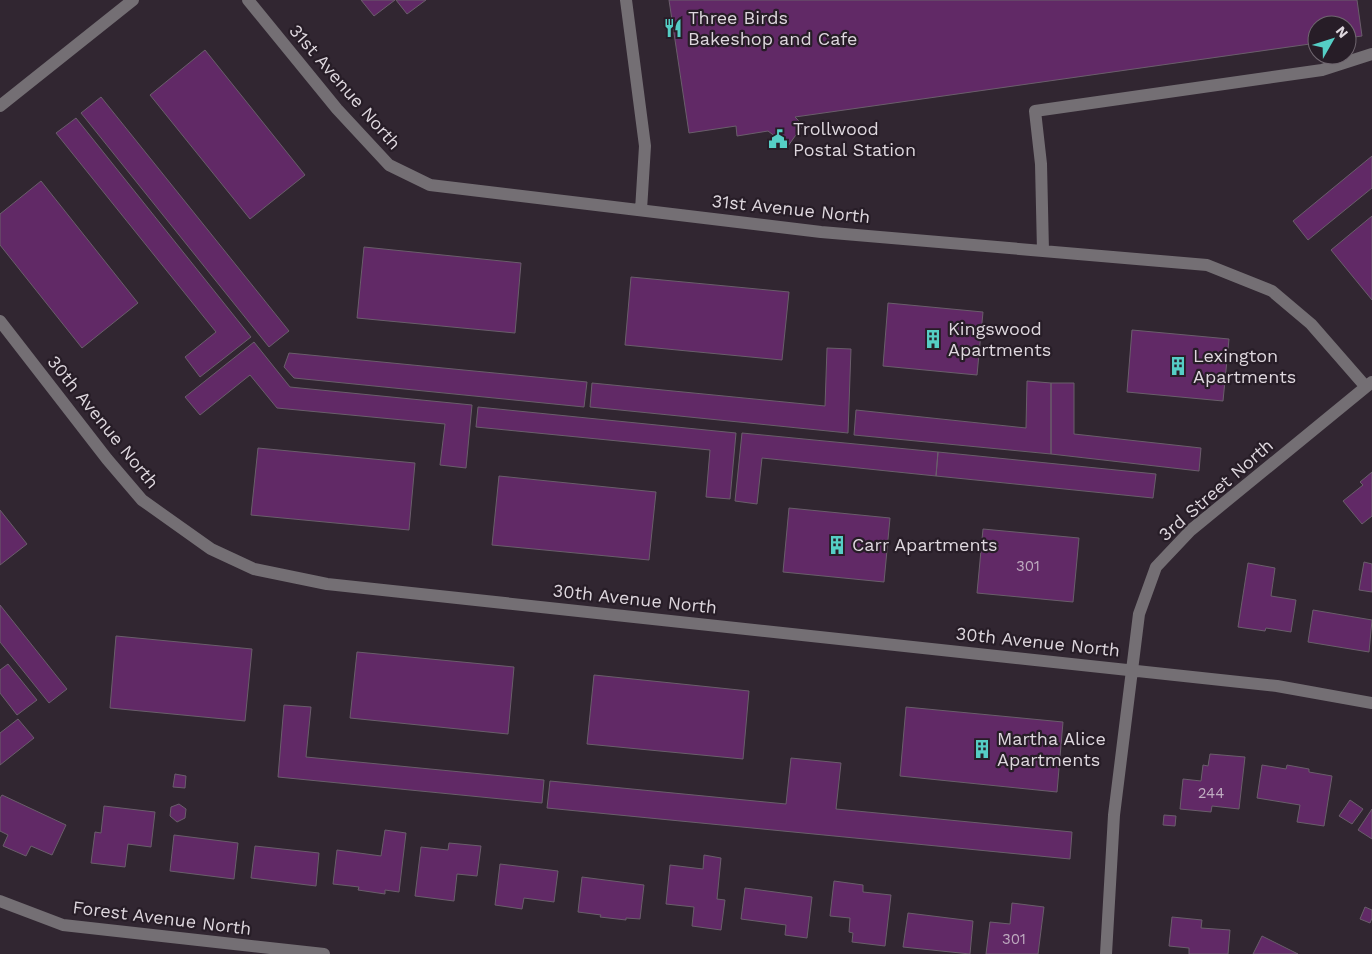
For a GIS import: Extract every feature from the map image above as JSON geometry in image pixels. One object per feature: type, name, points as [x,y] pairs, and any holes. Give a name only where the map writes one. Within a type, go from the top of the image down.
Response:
[{"type":"street","points":[[0,106],[133,0]]},
{"type":"street","name":"31st Avenue North","points":[[248,0],[337,109],[389,165],[430,185],[821,232],[1207,265],[1272,291],[1311,324],[1369,384]]},
{"type":"street","points":[[626,0],[645,146],[640,210]]},
{"type":"street","points":[[1043,251],[1041,164],[1035,111],[1322,70],[1372,54]]},
{"type":"street","name":"30th Avenue North","points":[[0,321],[107,459],[142,500],[211,549],[254,570],[328,584],[1277,686],[1372,703]]},
{"type":"street","name":"3rd Street North","points":[[1106,954],[1114,815],[1139,614],[1156,567],[1191,530],[1369,384]]},
{"type":"street","name":"Forest Avenue North","points":[[0,901],[63,925],[324,954]]},
{"type":"building","points":[[361,0],[395,0],[374,16]]},
{"type":"building","points":[[396,0],[426,0],[407,14]]},
{"type":"building","points":[[669,0],[1357,0],[1362,36],[1357,37],[1357,15],[1307,15],[1307,44],[795,117],[803,125],[788,146],[768,131],[737,136],[736,126],[689,133]]},
{"type":"building","points":[[205,50],[305,175],[250,219],[150,95]]},
{"type":"building","points":[[101,97],[289,331],[269,347],[81,113]]},
{"type":"building","points":[[76,118],[251,337],[200,377],[185,357],[216,332],[56,133]]},
{"type":"building","points":[[1372,156],[1372,188],[1308,240],[1293,221]]},
{"type":"building","points":[[41,181],[138,303],[82,348],[0,245],[0,214]]},
{"type":"building","points":[[1372,216],[1372,300],[1331,250]]},
{"type":"building","points":[[364,247],[521,263],[515,333],[357,318]]},
{"type":"building","points":[[631,277],[789,292],[782,360],[625,345]]},
{"type":"building","name":"Kingswood Apartments","points":[[888,303],[983,312],[977,375],[883,366]]},
{"type":"building","name":"Lexington Apartments","points":[[1132,330],[1229,339],[1223,401],[1127,392]]},
{"type":"building","points":[[254,342],[290,387],[472,405],[466,468],[440,465],[445,424],[277,408],[250,375],[200,415],[185,397]]},
{"type":"building","points":[[827,348],[851,349],[848,433],[590,407],[592,383],[825,406]]},
{"type":"building","points":[[289,353],[587,382],[584,407],[294,378],[284,367]]},
{"type":"building","points":[[1027,381],[1051,383],[1051,454],[854,435],[856,410],[1026,428]]},
{"type":"building","points":[[1051,383],[1074,383],[1074,434],[1201,448],[1199,471],[1051,454]]},
{"type":"building","points":[[478,407],[736,433],[730,499],[706,497],[710,450],[476,427]]},
{"type":"building","points":[[742,433],[938,452],[936,476],[762,458],[757,504],[735,501]]},
{"type":"building","points":[[258,448],[415,463],[409,530],[251,515]]},
{"type":"building","points":[[938,452],[1156,474],[1153,498],[936,476]]},
{"type":"building","points":[[1372,472],[1372,516],[1362,524],[1343,501],[1363,485],[1360,482]]},
{"type":"building","points":[[499,476],[656,492],[649,560],[492,545]]},
{"type":"building","name":"Carr Apartments","points":[[789,508],[890,518],[884,582],[783,572]]},
{"type":"building","points":[[0,510],[27,544],[0,565]]},
{"type":"building","points":[[983,529],[1079,538],[1073,602],[977,593]]},
{"type":"building","points":[[1364,562],[1372,564],[1372,592],[1359,590]]},
{"type":"building","points":[[1248,563],[1275,568],[1271,596],[1296,600],[1291,632],[1266,628],[1265,631],[1238,627]]},
{"type":"building","points":[[0,605],[67,689],[49,703],[0,642]]},
{"type":"building","points":[[1313,610],[1372,620],[1369,652],[1308,642]]},
{"type":"building","points":[[116,636],[252,649],[245,721],[110,708]]},
{"type":"building","points":[[357,652],[514,667],[508,734],[350,718]]},
{"type":"building","points":[[8,664],[37,700],[17,715],[0,693],[0,670]]},
{"type":"building","points":[[594,675],[749,691],[743,759],[587,744]]},
{"type":"building","points":[[284,705],[311,707],[306,757],[544,780],[542,803],[278,777]]},
{"type":"building","name":"Martha Alice Apartments","points":[[906,707],[1063,722],[1057,792],[900,776]]},
{"type":"building","points":[[18,719],[34,738],[0,765],[0,733]]},
{"type":"building","points":[[1210,754],[1245,757],[1239,809],[1212,806],[1211,812],[1180,809],[1183,779],[1201,781],[1203,765],[1208,766]]},
{"type":"building","points":[[791,758],[841,763],[836,809],[1072,832],[1070,859],[547,808],[550,781],[786,804]]},
{"type":"building","points":[[1262,765],[1286,769],[1287,765],[1309,769],[1309,772],[1332,776],[1324,826],[1297,822],[1300,805],[1257,798]]},
{"type":"building","points":[[175,774],[186,776],[185,788],[173,787]]},
{"type":"building","points":[[2,795],[66,825],[52,855],[31,846],[26,856],[3,846],[8,835],[0,831],[0,798]]},
{"type":"building","points":[[1350,800],[1363,809],[1352,824],[1339,816]]},
{"type":"building","points":[[179,804],[186,809],[185,818],[177,822],[170,816],[171,807]]},
{"type":"building","points":[[104,806],[155,812],[151,847],[128,844],[125,867],[91,863],[95,832],[101,833]]},
{"type":"building","points":[[1372,809],[1372,839],[1358,830]]},
{"type":"building","points":[[1164,815],[1176,816],[1175,826],[1163,825]]},
{"type":"building","points":[[385,830],[406,833],[399,892],[385,890],[385,894],[358,890],[359,887],[333,884],[337,850],[381,856]]},
{"type":"building","points":[[174,835],[238,843],[234,879],[170,871]]},
{"type":"building","points":[[449,843],[481,846],[477,876],[457,874],[454,901],[415,896],[421,847],[448,850]]},
{"type":"building","points":[[255,846],[319,853],[316,886],[251,878]]},
{"type":"building","points":[[704,855],[721,858],[717,899],[725,900],[721,930],[692,926],[694,907],[666,904],[670,865],[703,869]]},
{"type":"building","points":[[500,864],[558,871],[554,902],[524,898],[522,909],[495,905]]},
{"type":"building","points":[[582,877],[644,885],[640,919],[626,918],[626,920],[578,912]]},
{"type":"building","points":[[834,881],[863,885],[863,892],[891,895],[885,946],[852,942],[853,933],[849,932],[850,918],[830,916]]},
{"type":"building","points":[[745,888],[812,897],[807,938],[785,935],[786,925],[741,919]]},
{"type":"building","points":[[1012,903],[1044,907],[1038,954],[986,954],[990,922],[1010,924]]},
{"type":"building","points":[[1365,907],[1372,910],[1370,923],[1360,919]]},
{"type":"building","points":[[908,913],[973,921],[970,954],[903,947]]},
{"type":"building","points":[[1172,917],[1202,920],[1201,928],[1230,930],[1228,954],[1189,954],[1189,948],[1169,946]]},
{"type":"building","points":[[1262,936],[1298,954],[1253,954]]},
{"type":"place","name":"Three Birds Bakeshop and Cafe","points":[[673,28]]},
{"type":"place","name":"Trollwood Postal Station","points":[[778,139]]},
{"type":"place","name":"Kingswood Apartments","points":[[933,339]]},
{"type":"place","name":"Lexington Apartments","points":[[1178,366]]},
{"type":"place","name":"Carr Apartments","points":[[837,545]]},
{"type":"place","name":"Martha Alice Apartments","points":[[982,749]]}]
